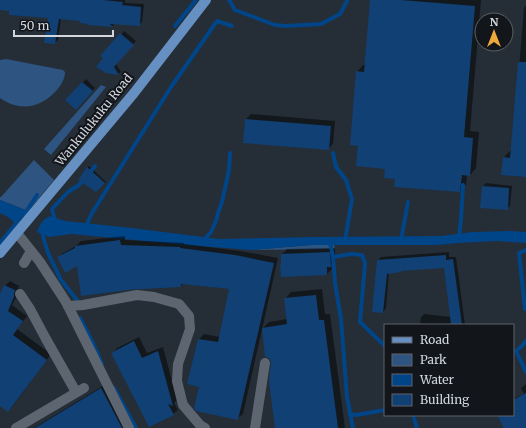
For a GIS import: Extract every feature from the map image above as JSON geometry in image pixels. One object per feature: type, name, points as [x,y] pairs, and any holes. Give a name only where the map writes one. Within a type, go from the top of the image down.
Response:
[{"type":"main road","name":"Wankulukuku Road","points":[[0,254],[134,93],[206,0]]},
{"type":"lane","points":[[17,234],[40,262],[68,306],[129,428]]},
{"type":"lane","points":[[24,263],[31,251]]},
{"type":"lane","points":[[16,428],[80,390],[46,339],[20,294]]},
{"type":"lane","points":[[68,306],[83,305],[137,295],[154,297],[179,304],[189,316],[190,329],[178,364],[177,381],[183,405],[200,427]]},
{"type":"lane","points":[[255,428],[265,363]]},
{"type":"green space","points":[[6,59],[63,70],[65,72],[64,77],[56,91],[43,101],[30,106],[15,105],[0,98],[0,60]]},
{"type":"green space","points":[[101,85],[106,87],[51,155],[44,149]]},
{"type":"green space","points":[[34,160],[54,180],[28,211],[0,200],[0,197]]},
{"type":"green space","points":[[311,245],[334,245],[335,249],[251,250]]},
{"type":"water","points":[[0,200],[28,211],[16,226],[11,220],[0,213]]},
{"type":"water","points":[[50,216],[65,221],[219,239],[441,236],[472,232],[510,231],[526,232],[526,243],[497,241],[437,245],[311,245],[251,250],[72,234],[49,237],[37,232],[42,222]]},
{"type":"building","points":[[0,0],[103,0],[123,2],[122,5],[141,7],[140,26],[110,24],[113,27],[88,25],[80,23],[80,21],[59,19],[55,44],[44,43],[48,18],[9,15],[9,11],[0,10]]},
{"type":"building","points":[[370,0],[401,0],[475,6],[464,137],[473,138],[470,176],[462,175],[460,192],[394,187],[395,179],[384,178],[385,169],[356,166],[358,146],[350,145],[356,71],[364,72]]},
{"type":"building","points":[[120,33],[134,45],[114,67],[119,75],[106,73],[96,67],[103,58],[100,56]]},
{"type":"building","points":[[518,62],[526,62],[526,177],[501,175],[503,157],[510,158]]},
{"type":"building","points":[[82,82],[93,91],[76,110],[65,100]]},
{"type":"building","points":[[245,119],[331,126],[329,150],[243,143]]},
{"type":"building","points":[[87,167],[105,183],[96,192],[78,180]]},
{"type":"building","points":[[482,186],[509,188],[508,210],[480,208]]},
{"type":"building","points":[[120,240],[121,245],[180,247],[235,255],[274,263],[238,420],[196,411],[194,408],[199,387],[187,384],[198,339],[218,342],[229,289],[181,284],[181,287],[136,289],[81,296],[77,266],[65,273],[57,257],[75,248],[75,246]]},
{"type":"building","points":[[330,252],[331,267],[327,267],[327,275],[281,277],[281,254]]},
{"type":"building","points":[[446,255],[446,260],[453,259],[462,324],[451,324],[444,268],[401,271],[387,274],[383,313],[372,312],[377,260]]},
{"type":"building","points":[[4,285],[15,290],[14,297],[8,311],[23,321],[13,335],[47,360],[8,412],[0,406],[0,294]]},
{"type":"building","points":[[316,295],[319,320],[324,320],[338,428],[275,428],[269,382],[271,361],[269,358],[265,357],[262,328],[287,324],[284,298]]},
{"type":"building","points":[[134,341],[142,358],[158,351],[173,406],[168,404],[174,415],[149,427],[111,353]]},
{"type":"building","points":[[101,388],[122,428],[35,428]]},
{"type":"building","points":[[526,393],[526,428],[504,428],[498,416],[514,416],[514,399]]},
{"type":"waterway","points":[[175,26],[196,0]]},
{"type":"waterway","points":[[229,0],[235,10],[275,25],[286,26],[321,24],[340,14],[347,1]]},
{"type":"waterway","points":[[86,226],[92,213],[171,87],[217,21],[232,26]]},
{"type":"waterway","points":[[203,241],[211,232],[222,202],[229,170],[230,153]]},
{"type":"waterway","points":[[333,153],[336,167],[346,180],[352,199],[345,241]]},
{"type":"waterway","points":[[89,174],[95,166]]},
{"type":"waterway","points":[[55,221],[52,209],[68,192],[79,185],[84,179]]},
{"type":"waterway","points":[[459,237],[463,185]]},
{"type":"waterway","points":[[24,215],[37,195]]},
{"type":"waterway","points":[[401,240],[408,202]]},
{"type":"waterway","points":[[0,243],[18,221]]},
{"type":"waterway","points":[[42,230],[48,253],[61,280],[77,300]]},
{"type":"waterway","points":[[330,242],[341,319],[347,397],[353,428]]},
{"type":"waterway","points":[[525,309],[519,253],[526,250]]},
{"type":"waterway","points":[[333,257],[351,254],[362,255],[365,263],[360,322],[384,345]]},
{"type":"waterway","points":[[80,318],[102,364]]},
{"type":"waterway","points":[[526,341],[516,351],[526,372]]},
{"type":"waterway","points":[[114,388],[136,428]]},
{"type":"waterway","points":[[350,414],[356,415],[384,410]]},
{"type":"waterway","points":[[413,416],[417,428]]}]
